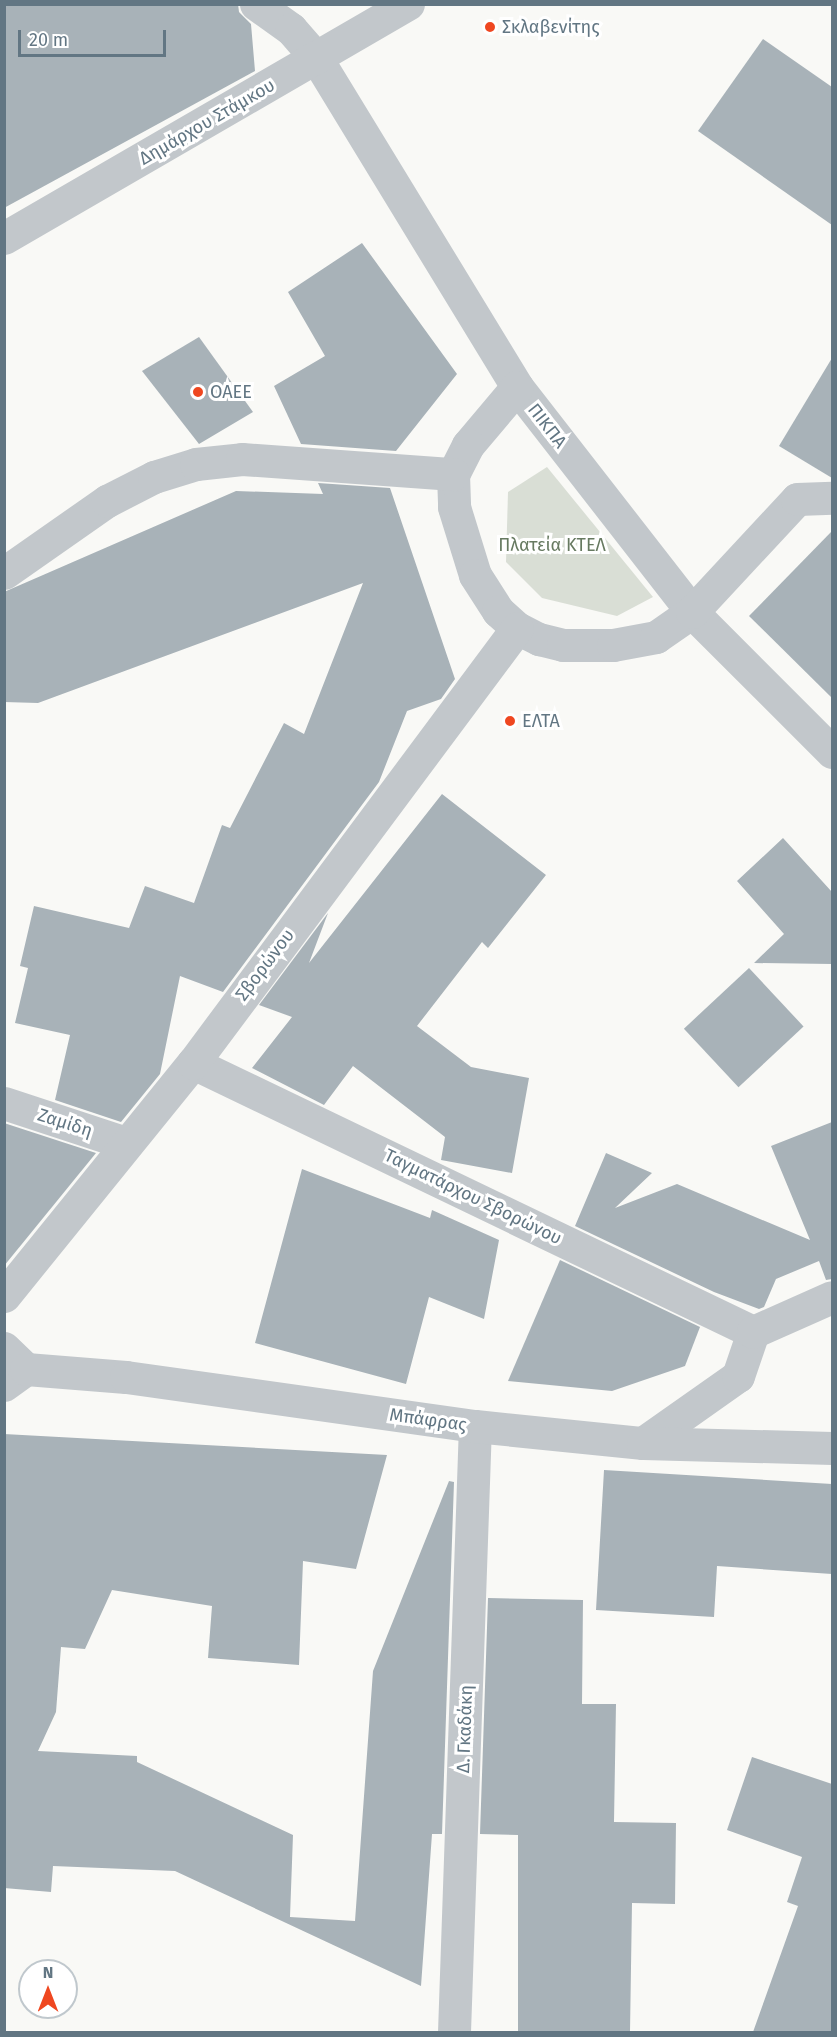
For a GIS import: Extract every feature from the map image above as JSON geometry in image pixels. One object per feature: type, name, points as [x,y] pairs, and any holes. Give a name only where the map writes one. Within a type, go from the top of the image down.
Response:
[{"type":"street","name":"ΠΙΚΠΑ","points":[[256,4],[291,30],[316,59],[517,387],[692,612],[832,752]]},
{"type":"street","name":"Δημάρχου Στάμκου","points":[[4,238],[408,4]]},
{"type":"street","points":[[517,387],[468,445],[453,474],[454,507],[475,575],[498,611],[517,628],[563,645],[613,645],[656,637],[692,612],[797,499],[832,498]]},
{"type":"street","points":[[4,573],[107,501],[154,477],[196,464],[242,459],[453,474]]},
{"type":"street","name":"Σβορώνου","points":[[4,1296],[193,1063],[517,628]]},
{"type":"street","name":"Ταγματάρχου Σβορώνου","points":[[193,1063],[753,1332]]},
{"type":"street","name":"Ζαμίδη","points":[[4,1103],[126,1143]]},
{"type":"street","points":[[643,1443],[738,1376],[753,1332],[832,1297]]},
{"type":"street","name":"Μπάφρας","points":[[12,1367],[126,1377],[475,1426],[643,1443],[832,1448]]},
{"type":"street","name":"Δ. Γκαδάκη","points":[[454,2032],[475,1426]]},
{"type":"green space","name":"Πλατεία ΚΤΕΛ","points":[[547,467],[653,597],[617,616],[542,598],[506,562],[508,492]]},
{"type":"building","points":[[4,4],[238,4],[239,12],[251,24],[255,71],[4,208]]},
{"type":"building","points":[[763,39],[832,87],[832,225],[698,131]]},
{"type":"building","points":[[362,243],[457,374],[396,451],[301,444],[274,386],[325,356],[288,292]]},
{"type":"building","name":"ΟΑΕΕ","points":[[199,337],[253,412],[199,444],[142,371]]},
{"type":"building","points":[[832,358],[832,478],[779,446]]},
{"type":"building","points":[[318,483],[390,488],[455,679],[441,699],[407,711],[379,782],[223,992],[180,976],[160,1074],[121,1122],[55,1100],[70,1035],[15,1023],[28,968],[20,966],[34,906],[129,928],[145,886],[194,903],[222,825],[230,828],[284,723],[304,734],[363,583],[38,703],[4,702],[4,592],[236,491],[323,494]]},
{"type":"building","points":[[832,531],[832,698],[749,616]]},
{"type":"building","points":[[442,794],[546,875],[488,948],[482,942],[417,1026],[471,1067],[529,1078],[512,1173],[441,1160],[445,1137],[353,1066],[324,1105],[252,1068],[292,1017],[259,1005],[328,913],[309,963]]},
{"type":"building","points":[[783,838],[832,892],[832,964],[754,963],[784,934],[737,881]]},
{"type":"building","points":[[749,968],[804,1027],[738,1087],[684,1029]]},
{"type":"building","points":[[832,1122],[832,1279],[826,1280],[819,1261],[776,1279],[764,1307],[759,1309],[714,1292],[575,1226],[606,1153],[652,1173],[615,1208],[677,1184],[810,1240],[771,1146]]},
{"type":"building","points":[[4,1123],[96,1153],[4,1266]]},
{"type":"building","points":[[302,1169],[430,1218],[432,1210],[499,1240],[484,1319],[429,1297],[406,1384],[255,1343]]},
{"type":"building","points":[[560,1260],[700,1327],[685,1366],[612,1391],[508,1381]]},
{"type":"building","points":[[4,1434],[387,1455],[356,1569],[303,1561],[299,1665],[208,1658],[212,1606],[112,1590],[85,1649],[61,1647],[56,1712],[38,1751],[137,1756],[137,1762],[293,1835],[290,1917],[355,1921],[373,1671],[449,1481],[454,1482],[442,1834],[432,1834],[421,1986],[175,1871],[53,1866],[51,1892],[4,1888]]},
{"type":"building","points":[[604,1470],[832,1484],[832,1574],[717,1566],[714,1617],[596,1610]]},
{"type":"building","points":[[488,1598],[583,1600],[582,1704],[616,1704],[614,1822],[676,1823],[675,1904],[632,1903],[630,2032],[518,2032],[518,1835],[480,1834]]},
{"type":"building","points":[[752,1757],[832,1784],[832,2032],[753,2032],[798,1906],[787,1902],[802,1857],[727,1830]]},
{"type":"place","name":"Σκλαβενίτης","points":[[490,27]]},
{"type":"place","name":"ΟΑΕΕ","points":[[198,392]]},
{"type":"place","name":"ΕΛΤΑ","points":[[510,721]]}]
